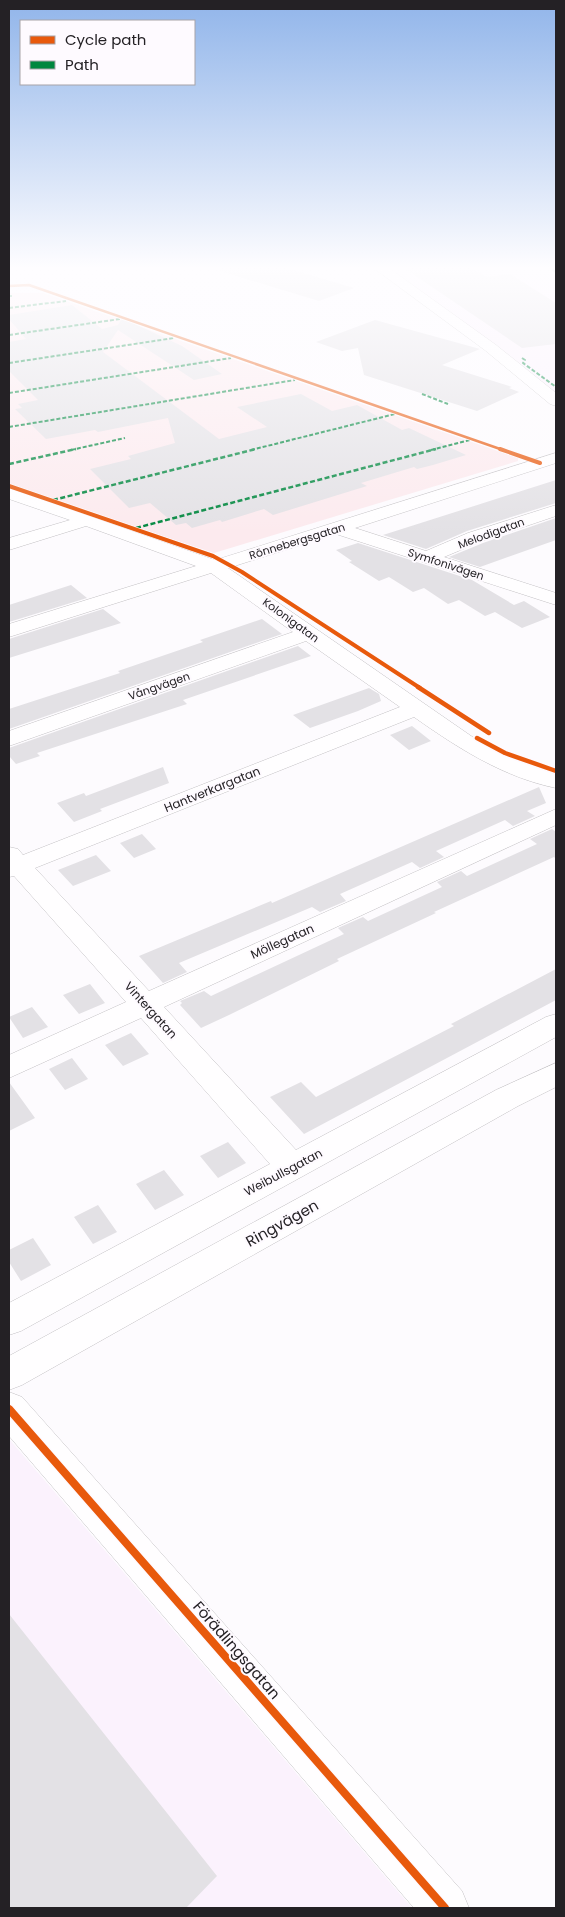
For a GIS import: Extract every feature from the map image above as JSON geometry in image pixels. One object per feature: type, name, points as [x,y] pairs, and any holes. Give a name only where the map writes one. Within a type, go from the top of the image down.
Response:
[{"type":"street","points":[[500,355],[556,401]]},
{"type":"street","name":"Rönnebergsgatan","points":[[9,632],[556,458]]},
{"type":"street","name":"Kolonigatan","points":[[9,493],[213,566],[466,743],[504,763],[556,781]]},
{"type":"street","name":"Melodigatan","points":[[427,557],[556,510]]},
{"type":"street","points":[[9,544],[72,526],[85,520]]},
{"type":"street","name":"Symfonivägen","points":[[336,528],[556,600]]},
{"type":"street","name":"Vångvägen","points":[[9,739],[309,634]]},
{"type":"street","name":"Hantverkargatan","points":[[12,863],[415,709]]},
{"type":"street","name":"Möllegatan","points":[[9,1067],[556,816]]},
{"type":"street","name":"Vintergatan","points":[[12,863],[145,1003],[292,1168]]},
{"type":"street","name":"Weibullsgatan","points":[[9,1320],[556,1024]]},
{"type":"street","name":"Ringvägen","points":[[9,1374],[507,1098],[556,1074]]},
{"type":"street","name":"Förädlingsgatan","points":[[9,1409],[446,1908]]},
{"type":"shaded area","points":[[9,355],[223,355],[518,458],[518,461],[214,553],[9,485]]},
{"type":"shaded area","points":[[507,355],[556,355],[556,392]]},
{"type":"shaded area","points":[[9,1439],[412,1908],[9,1908]]},
{"type":"building","points":[[9,355],[108,355],[219,439],[267,427],[237,407],[301,394],[332,411],[357,405],[402,430],[409,428],[466,455],[417,469],[414,467],[361,483],[367,486],[273,515],[264,509],[222,522],[220,520],[192,528],[186,523],[176,525],[150,503],[129,508],[90,469],[131,459],[128,456],[175,443],[168,418],[98,432],[95,430],[46,439],[15,409],[22,408],[18,404],[38,400],[9,371]]},
{"type":"building","points":[[157,355],[196,355],[222,374],[194,380]]},
{"type":"building","points":[[360,355],[465,355],[442,365],[512,387],[509,388],[519,392],[477,411],[364,375]]},
{"type":"building","points":[[556,480],[556,503],[467,531],[426,549],[383,535]]},
{"type":"building","points":[[556,518],[556,540],[480,567],[449,557],[483,543]]},
{"type":"building","points":[[358,543],[472,580],[514,605],[524,601],[550,617],[522,628],[495,612],[485,616],[459,600],[448,604],[424,588],[413,592],[389,577],[379,581],[349,562],[352,561],[336,550]]},
{"type":"building","points":[[71,585],[87,598],[9,622],[9,605]]},
{"type":"building","points":[[103,609],[121,623],[9,658],[9,639]]},
{"type":"building","points":[[262,619],[282,634],[9,729],[9,709],[120,673],[118,671],[203,642],[200,640]]},
{"type":"building","points":[[298,646],[311,656],[183,700],[187,704],[37,753],[40,756],[16,764],[9,756],[9,748]]},
{"type":"building","points":[[369,688],[379,694],[381,701],[358,711],[310,728],[293,715]]},
{"type":"building","points":[[412,726],[431,741],[409,750],[390,735]]},
{"type":"building","points":[[163,767],[169,783],[100,809],[102,811],[74,822],[57,803],[84,793],[86,796]]},
{"type":"building","points":[[539,787],[546,803],[527,811],[535,816],[513,826],[505,820],[436,851],[444,857],[420,868],[412,862],[340,894],[346,901],[320,912],[312,907],[179,963],[187,972],[163,983],[139,956],[271,901],[272,903]]},
{"type":"building","points":[[552,829],[556,832],[556,859],[554,857],[434,912],[436,913],[337,959],[339,961],[229,1015],[201,1028],[180,1005],[182,1003],[180,1001],[204,991],[211,996],[344,934],[338,928],[363,917],[368,921],[442,887],[437,882],[461,871],[467,876],[537,844],[530,839]]},
{"type":"building","points":[[142,834],[156,849],[134,858],[120,843]]},
{"type":"building","points":[[96,855],[111,871],[73,886],[58,870]]},
{"type":"building","points":[[556,969],[556,1000],[304,1134],[270,1097],[301,1082],[316,1097],[454,1026],[451,1024]]},
{"type":"building","points":[[90,984],[105,1003],[79,1014],[63,995]]},
{"type":"building","points":[[32,1007],[48,1027],[23,1038],[9,1017]]},
{"type":"building","points":[[131,1033],[149,1054],[123,1066],[105,1045]]},
{"type":"building","points":[[72,1058],[88,1079],[65,1090],[49,1069]]},
{"type":"building","points":[[9,1082],[35,1118],[9,1131]]},
{"type":"building","points":[[228,1142],[246,1163],[218,1178],[200,1156]]},
{"type":"building","points":[[164,1170],[184,1195],[155,1210],[136,1184]]},
{"type":"building","points":[[98,1205],[117,1232],[93,1244],[74,1217]]},
{"type":"building","points":[[33,1238],[51,1265],[21,1281],[9,1262],[9,1250]]},
{"type":"building","points":[[9,1614],[217,1876],[186,1908],[9,1908]]},
{"type":"marked path","points":[[9,363],[59,355]]},
{"type":"marked path","points":[[9,393],[231,358]]},
{"type":"marked path","points":[[522,358],[525,360],[523,363],[556,387]]},
{"type":"marked path","points":[[9,427],[295,380]]},
{"type":"marked path","points":[[422,394],[448,404]]},
{"type":"marked path","points":[[53,500],[395,414]]},
{"type":"marked path","points":[[9,464],[125,438]]},
{"type":"marked path","points":[[136,528],[470,440]]},
{"type":"cycle path","points":[[231,355],[540,463]]},
{"type":"cycle path","points":[[9,486],[213,556],[242,572],[489,733]]},
{"type":"cycle path","points":[[477,738],[505,753],[556,771]]},
{"type":"cycle path","points":[[9,1409],[445,1908]]}]
